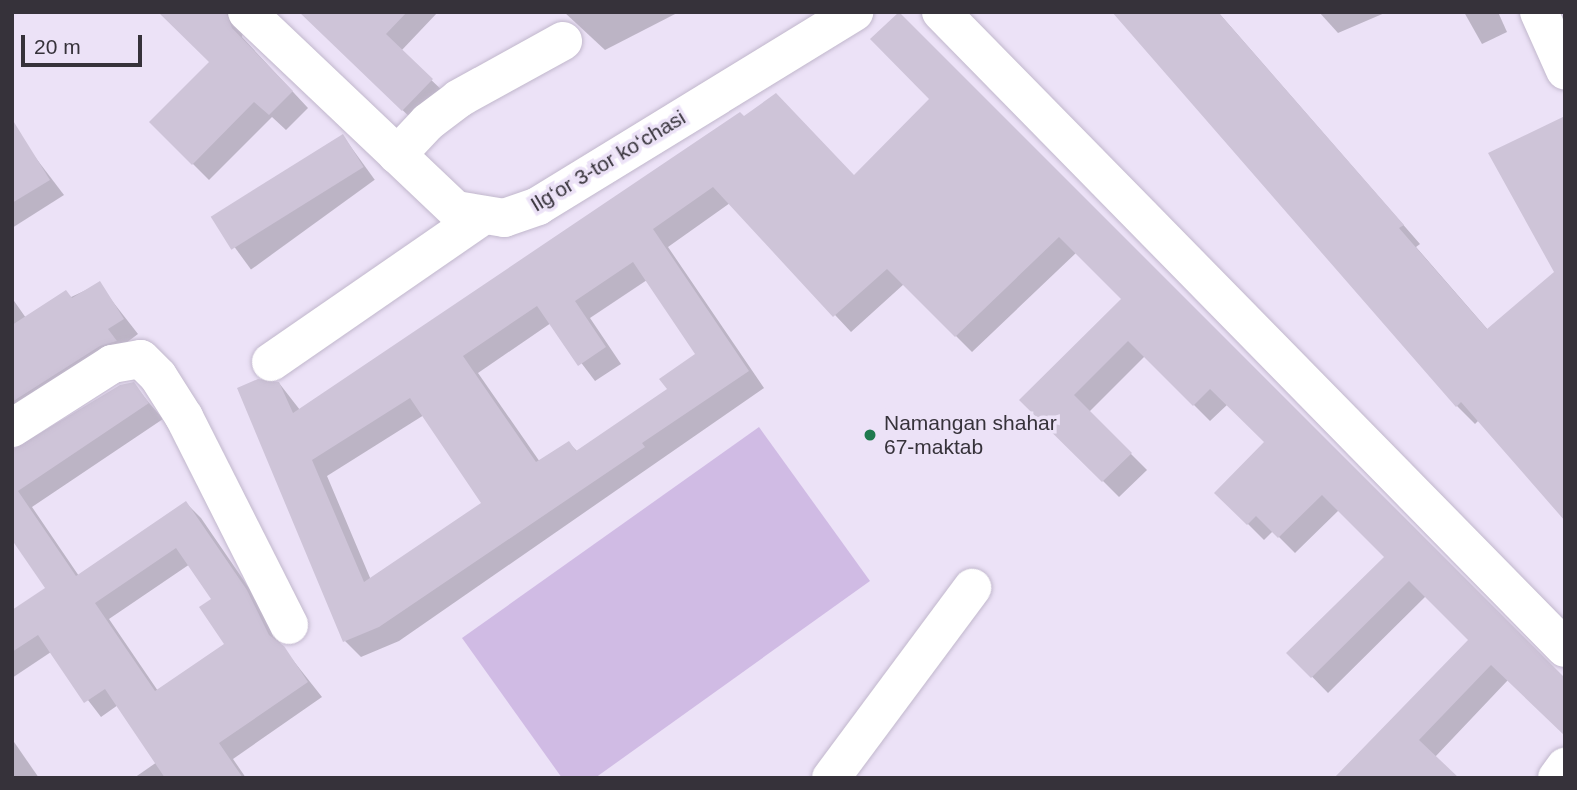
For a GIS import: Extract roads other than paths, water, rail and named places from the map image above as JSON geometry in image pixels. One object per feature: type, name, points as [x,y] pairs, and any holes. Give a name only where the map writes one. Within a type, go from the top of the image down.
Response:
[{"type":"street","name":"Ilgʻor 3-tor koʻchasi","points":[[247,12],[456,210],[481,217],[504,218],[538,206],[854,12]]},
{"type":"street","points":[[941,12],[1565,648]]},
{"type":"street","points":[[1539,12],[1565,70]]},
{"type":"street","points":[[397,155],[428,121],[458,99],[563,41]]},
{"type":"street","points":[[271,362],[481,217]]},
{"type":"street","points":[[12,428],[111,364],[141,359],[158,376],[184,417],[289,625]]},
{"type":"street","points":[[831,778],[972,588]]},
{"type":"street","points":[[1557,778],[1565,767]]},
{"type":"place","name":"Namangan shahar 67-maktab","points":[[870,435]]}]
